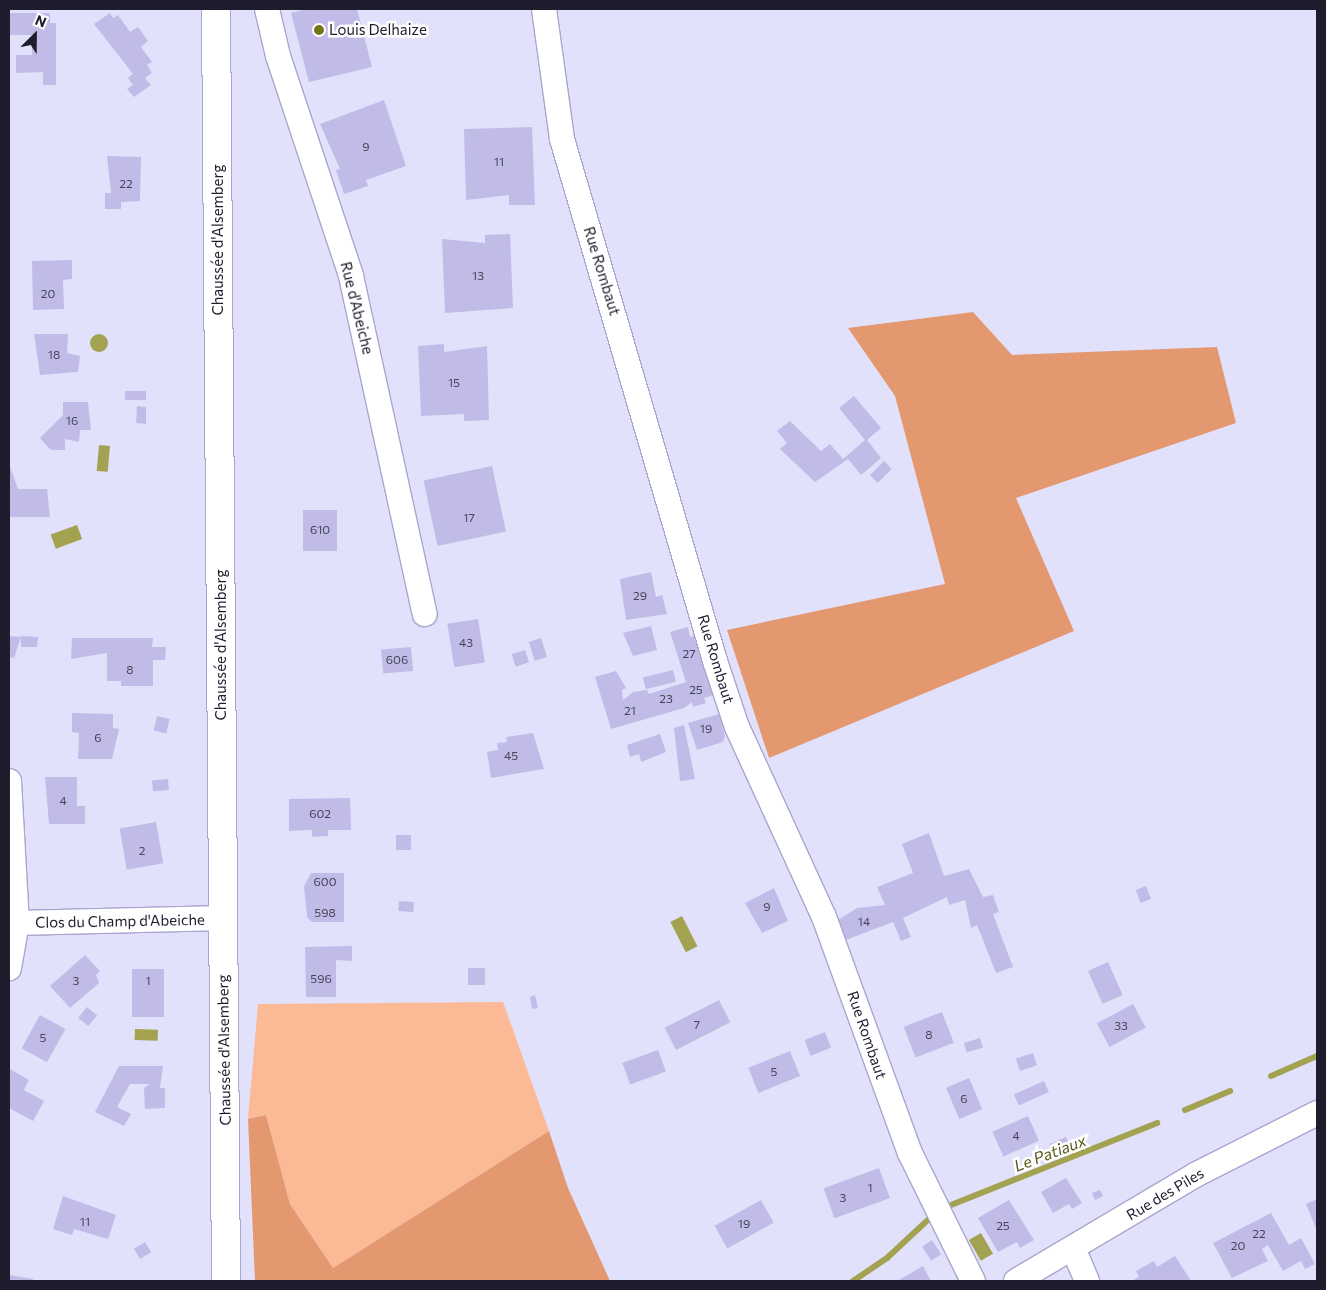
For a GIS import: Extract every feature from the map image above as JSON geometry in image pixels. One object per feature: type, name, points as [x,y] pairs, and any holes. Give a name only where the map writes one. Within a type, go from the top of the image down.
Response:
[{"type":"main road","name":"Chaussée d'Alsemberg","points":[[216,9],[226,1281]]},
{"type":"street","name":"Rue d'Abeiche","points":[[267,9],[278,56],[351,276],[425,614]]},
{"type":"street","name":"Rue Rombaut","points":[[544,9],[562,139],[715,661],[737,727],[824,917],[910,1153],[973,1281]]},
{"type":"street","name":"Clos du Champ d'Abeiche","points":[[9,781],[17,924],[9,968]]},
{"type":"street","name":"Clos du Champ d'Abeiche","points":[[17,924],[223,918]]},
{"type":"street","name":"Rue des Piles","points":[[1016,1281],[1197,1174],[1317,1113]]},
{"type":"street","points":[[1073,1248],[1087,1281]]},
{"type":"shaded area","points":[[973,312],[1012,355],[1217,347],[1236,423],[1016,498],[1074,631],[769,758],[727,630],[945,584],[895,396],[848,328]]},
{"type":"shaded area","points":[[95,334],[103,334],[108,339],[106,350],[95,352],[90,347],[90,339]]},
{"type":"shaded area","points":[[99,445],[110,446],[108,472],[97,471]]},
{"type":"shaded area","points":[[77,525],[82,539],[56,549],[51,535]]},
{"type":"shaded area","points":[[682,916],[697,946],[686,952],[670,922]]},
{"type":"shaded area","points":[[503,1002],[549,1131],[333,1268],[290,1204],[266,1115],[248,1119],[258,1004]]},
{"type":"shaded area","points":[[135,1029],[158,1030],[158,1041],[135,1040]]},
{"type":"shaded area","points":[[266,1115],[290,1204],[333,1268],[549,1131],[568,1188],[610,1281],[255,1281],[248,1119]]},
{"type":"shaded area","points":[[981,1233],[993,1254],[981,1261],[969,1240]]},
{"type":"building","points":[[306,9],[357,9],[372,67],[309,82],[291,13]]},
{"type":"building","points":[[9,13],[50,13],[50,23],[56,23],[56,85],[43,85],[43,72],[16,73],[16,55],[32,55],[32,35],[9,35]]},
{"type":"building","points":[[110,13],[113,18],[118,15],[130,32],[138,27],[148,41],[141,47],[152,62],[147,65],[152,73],[145,78],[151,85],[134,97],[127,89],[133,85],[128,78],[133,74],[94,24]]},
{"type":"building","points":[[384,100],[406,166],[366,180],[368,186],[344,194],[336,170],[340,169],[320,124]]},
{"type":"building","points":[[532,127],[535,205],[509,205],[509,195],[466,200],[464,129]]},
{"type":"building","points":[[107,156],[141,157],[140,201],[121,202],[121,209],[105,209],[105,193],[111,193]]},
{"type":"building","points":[[510,234],[513,308],[445,313],[442,239],[485,243],[485,235]]},
{"type":"building","points":[[72,260],[72,279],[63,280],[64,309],[33,310],[32,261]]},
{"type":"building","points":[[34,334],[68,334],[67,353],[80,356],[78,372],[40,375]]},
{"type":"building","points":[[444,344],[444,352],[487,346],[489,420],[464,421],[464,414],[421,416],[418,346]]},
{"type":"building","points":[[125,391],[146,391],[146,400],[125,400]]},
{"type":"building","points":[[854,396],[881,428],[867,440],[881,458],[861,475],[848,459],[815,482],[780,449],[787,443],[777,431],[790,421],[821,451],[830,444],[843,459],[865,440],[839,408]]},
{"type":"building","points":[[63,402],[88,402],[91,430],[80,430],[79,442],[65,439],[65,450],[51,450],[40,438],[63,415]]},
{"type":"building","points":[[137,406],[146,407],[146,424],[136,423]]},
{"type":"building","points":[[884,461],[892,469],[878,483],[870,475]]},
{"type":"building","points":[[9,464],[18,489],[47,489],[50,517],[9,517]]},
{"type":"building","points":[[492,466],[506,532],[437,546],[424,481]]},
{"type":"building","points":[[303,510],[337,510],[337,551],[303,551]]},
{"type":"building","points":[[651,572],[656,597],[662,595],[667,614],[626,620],[620,579]]},
{"type":"building","points":[[478,619],[485,662],[454,667],[447,624]]},
{"type":"building","points":[[651,626],[657,650],[633,656],[623,633]]},
{"type":"building","points":[[688,627],[690,637],[697,635],[714,695],[704,698],[706,703],[693,707],[692,702],[684,708],[611,729],[595,677],[616,671],[626,688],[622,690],[623,700],[633,692],[647,690],[649,694],[686,682],[670,632]]},
{"type":"building","points":[[9,636],[21,637],[14,658],[9,657]]},
{"type":"building","points":[[21,636],[38,637],[37,647],[21,647]]},
{"type":"building","points":[[72,638],[153,638],[152,647],[166,647],[165,660],[153,660],[153,686],[121,686],[121,681],[107,681],[107,653],[71,659]]},
{"type":"building","points":[[541,638],[547,657],[535,661],[529,642]]},
{"type":"building","points":[[411,647],[413,671],[383,674],[381,650]]},
{"type":"building","points":[[525,650],[529,662],[516,667],[512,654]]},
{"type":"building","points":[[673,670],[676,682],[646,689],[643,677]]},
{"type":"building","points":[[72,713],[113,714],[113,728],[119,729],[112,759],[78,759],[79,733],[72,732]]},
{"type":"building","points":[[719,714],[725,736],[723,742],[697,750],[688,723]]},
{"type":"building","points":[[157,716],[170,719],[166,734],[154,731]]},
{"type":"building","points":[[684,725],[695,779],[680,781],[674,728]]},
{"type":"building","points":[[533,733],[544,769],[491,778],[487,752],[498,750],[497,743],[507,742],[506,737]]},
{"type":"building","points":[[660,734],[666,752],[641,762],[639,754],[630,757],[627,745]]},
{"type":"building","points":[[45,777],[77,777],[77,806],[85,806],[85,824],[49,824]]},
{"type":"building","points":[[168,779],[169,790],[153,791],[152,780]]},
{"type":"building","points":[[350,798],[351,830],[328,830],[328,836],[312,837],[312,830],[289,831],[289,799]]},
{"type":"building","points":[[156,822],[163,863],[127,870],[120,828]]},
{"type":"building","points":[[929,833],[944,876],[969,869],[983,897],[993,895],[999,912],[993,914],[1013,967],[996,973],[977,925],[971,928],[965,900],[949,905],[947,897],[903,918],[911,937],[901,941],[893,922],[843,941],[835,922],[857,908],[885,905],[877,887],[913,873],[902,844]]},
{"type":"building","points":[[396,835],[411,835],[411,850],[396,850]]},
{"type":"building","points":[[311,873],[344,873],[344,922],[312,922],[307,917],[304,886]]},
{"type":"building","points":[[1146,886],[1151,899],[1141,903],[1136,890]]},
{"type":"building","points":[[774,888],[788,921],[762,933],[745,903]]},
{"type":"building","points":[[399,901],[414,902],[413,912],[398,911]]},
{"type":"building","points":[[352,946],[352,961],[336,960],[336,997],[306,997],[305,947]]},
{"type":"building","points":[[85,955],[100,971],[96,975],[99,983],[70,1008],[50,986]]},
{"type":"building","points":[[1108,962],[1123,995],[1103,1004],[1088,971]]},
{"type":"building","points":[[468,968],[485,968],[485,985],[468,985]]},
{"type":"building","points":[[132,969],[164,969],[164,1017],[132,1017]]},
{"type":"building","points":[[535,995],[538,1008],[532,1009],[530,997]]},
{"type":"building","points":[[719,1000],[730,1022],[676,1050],[665,1028]]},
{"type":"building","points":[[1133,1004],[1146,1028],[1109,1047],[1097,1023]]},
{"type":"building","points":[[87,1007],[97,1015],[88,1026],[78,1018]]},
{"type":"building","points":[[942,1012],[954,1043],[916,1058],[904,1027]]},
{"type":"building","points":[[40,1015],[65,1029],[47,1062],[22,1048]]},
{"type":"building","points":[[825,1032],[831,1048],[811,1056],[804,1040]]},
{"type":"building","points":[[980,1038],[983,1048],[967,1053],[964,1043]]},
{"type":"building","points":[[658,1050],[666,1072],[630,1085],[622,1063]]},
{"type":"building","points":[[790,1051],[800,1076],[758,1093],[748,1068]]},
{"type":"building","points":[[1033,1053],[1037,1065],[1020,1071],[1016,1059]]},
{"type":"building","points":[[119,1066],[163,1066],[160,1088],[165,1088],[165,1108],[145,1109],[144,1088],[150,1084],[130,1084],[117,1107],[131,1114],[124,1126],[95,1112]]},
{"type":"building","points":[[10,1069],[29,1080],[24,1090],[44,1101],[33,1121],[9,1108]]},
{"type":"building","points":[[969,1078],[982,1109],[959,1119],[946,1088]]},
{"type":"building","points":[[1044,1081],[1049,1092],[1019,1105],[1014,1094]]},
{"type":"building","points":[[1028,1116],[1039,1141],[1003,1157],[992,1132]]},
{"type":"building","points":[[1066,1137],[1071,1149],[1055,1156],[1049,1144]]},
{"type":"building","points":[[879,1168],[890,1198],[835,1218],[824,1188]]},
{"type":"building","points":[[1066,1178],[1082,1203],[1072,1209],[1069,1204],[1053,1213],[1041,1192]]},
{"type":"building","points":[[1100,1190],[1103,1196],[1095,1200],[1092,1193]]},
{"type":"building","points":[[63,1196],[116,1215],[108,1239],[74,1229],[72,1235],[53,1229]]},
{"type":"building","points":[[1317,1199],[1317,1231],[1306,1204]]},
{"type":"building","points":[[761,1200],[774,1223],[727,1248],[715,1226]]},
{"type":"building","points":[[1009,1200],[1034,1240],[1020,1248],[1017,1242],[998,1252],[978,1218]]},
{"type":"building","points":[[1271,1213],[1289,1245],[1301,1238],[1315,1264],[1305,1269],[1301,1261],[1283,1271],[1268,1245],[1262,1249],[1268,1261],[1232,1278],[1213,1243]]},
{"type":"building","points":[[932,1240],[941,1254],[931,1261],[922,1247]]},
{"type":"building","points":[[145,1242],[151,1252],[140,1259],[134,1249]]},
{"type":"building","points":[[1175,1256],[1191,1281],[1132,1281],[1139,1277],[1136,1271],[1154,1261],[1157,1267]]},
{"type":"building","points":[[923,1266],[931,1281],[897,1281]]},
{"type":"building","points":[[9,1275],[33,1279],[33,1281],[9,1281]]},
{"type":"waterway","name":"Le Patiaux","points":[[1271,1076],[1317,1056]]},
{"type":"waterway","name":"Le Patiaux","points":[[1185,1110],[1230,1091]]},
{"type":"waterway","name":"Le Patiaux","points":[[951,1205],[1157,1123]]},
{"type":"waterway","name":"Le Patiaux","points":[[853,1281],[887,1258],[931,1217]]},
{"type":"place","name":"Louis Delhaize","points":[[319,30]]}]
